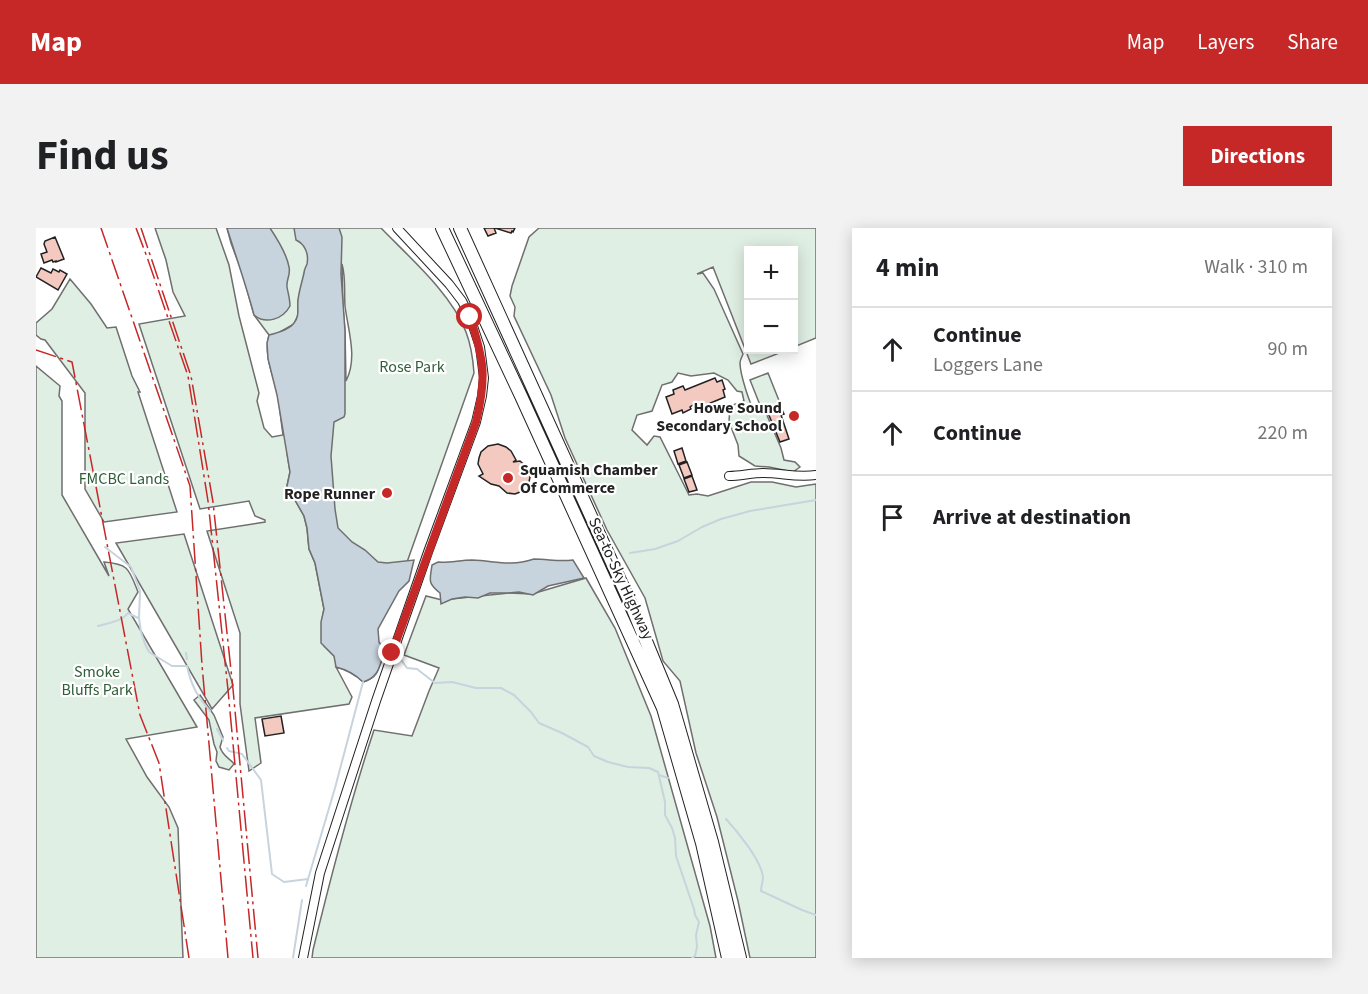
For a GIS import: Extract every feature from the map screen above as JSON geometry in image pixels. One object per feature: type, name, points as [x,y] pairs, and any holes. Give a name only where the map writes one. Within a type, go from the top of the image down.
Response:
[{"type":"highway","name":"Sea-to-Sky Highway","points":[[442,228],[663,708],[702,843],[728,958]]},
{"type":"highway","name":"Sea-to-Sky Highway","points":[[460,228],[629,600],[672,704],[712,842],[740,958]]},
{"type":"street","points":[[303,958],[323,862],[376,700],[476,422],[482,396],[484,378],[480,347],[462,301],[397,228]]},
{"type":"street","points":[[729,476],[760,472],[803,477],[816,475]]},
{"type":"green space","points":[[155,228],[216,228],[229,265],[239,316],[259,393],[257,401],[264,428],[272,437],[283,435],[278,396],[268,358],[269,335],[254,315],[227,228],[313,228],[315,241],[298,301],[298,315],[294,324],[280,332],[290,472],[287,486],[304,516],[307,528],[309,549],[315,563],[324,609],[322,620],[324,646],[334,656],[383,654],[375,675],[363,682],[344,669],[336,667],[352,697],[349,704],[255,718],[261,763],[249,771],[240,704],[240,633],[207,531],[265,522],[265,520],[255,516],[249,501],[200,509],[139,324],[185,316],[173,292],[166,260]]},
{"type":"green space","name":"Rose Park","points":[[323,228],[381,228],[429,277],[451,304],[468,337],[474,373],[406,565],[374,564],[334,532],[308,444]],"holes":[[[342,264],[352,353],[350,372],[346,381]]]},
{"type":"green space","points":[[539,228],[816,228],[816,338],[798,345],[798,246],[744,246],[744,346],[713,267],[697,274],[703,273],[714,289],[743,354],[740,363],[742,374],[754,410],[757,414],[762,411],[766,413],[784,460],[795,462],[800,467],[793,472],[755,466],[739,456],[738,445],[729,422],[730,406],[744,401],[742,392],[737,391],[728,380],[714,373],[691,376],[678,373],[672,382],[662,385],[652,411],[637,415],[632,430],[647,445],[654,436],[660,437],[689,495],[708,496],[751,482],[772,482],[796,487],[816,484],[816,958],[750,958],[717,817],[696,753],[680,681],[663,661],[645,598],[607,530],[565,438],[551,395],[514,316],[515,307],[510,296],[529,237]]},
{"type":"green space","name":"FMCBC Lands","points":[[70,279],[107,328],[116,327],[132,376],[140,392],[138,392],[177,512],[104,522],[85,489],[85,393],[45,340],[36,335],[36,323],[52,309]]},
{"type":"green space","points":[[747,354],[777,354],[751,364]]},
{"type":"green space","name":"Smoke Bluffs Park","points":[[36,366],[60,386],[62,495],[109,576],[104,562],[119,564],[130,573],[138,592],[128,609],[197,727],[126,739],[147,777],[169,807],[178,828],[183,958],[36,958]]},
{"type":"green space","points":[[768,373],[780,403],[762,410],[750,380]]},
{"type":"green space","name":"FMCBC Lands","points":[[184,534],[233,685],[212,709],[116,543]]},
{"type":"green space","points":[[586,578],[615,628],[651,716],[710,926],[716,958],[312,958],[341,839],[374,730],[412,736],[439,668],[404,655],[426,596],[442,600],[509,593],[532,594]]},
{"type":"green space","points":[[200,695],[214,715],[223,737],[221,750],[234,764],[229,770],[219,767],[216,761],[217,752],[209,720],[194,700]]},
{"type":"shaded area","points":[[227,228],[270,228],[279,242],[289,270],[287,284],[290,306],[279,317],[264,320],[254,315]]},
{"type":"shaded area","points":[[294,228],[339,228],[342,237],[345,414],[344,417],[334,422],[331,456],[338,528],[378,562],[414,560],[409,581],[399,591],[378,629],[379,642],[385,651],[378,670],[373,677],[363,682],[344,669],[336,667],[334,656],[321,643],[321,622],[324,609],[315,563],[309,549],[304,516],[287,486],[290,472],[277,395],[268,359],[267,343],[269,335],[289,328],[297,318],[298,297],[307,257],[306,250],[296,240]]},
{"type":"shaded area","points":[[534,559],[573,560],[584,578],[548,586],[533,595],[519,592],[490,593],[478,598],[452,599],[441,604],[440,593],[430,581],[432,565],[438,562],[472,560],[510,563]]},
{"type":"building","points":[[484,228],[494,228],[496,233],[488,236]]},
{"type":"building","points":[[495,228],[515,228],[511,233]]},
{"type":"building","points":[[55,237],[64,259],[44,263],[41,254],[47,252],[45,241]]},
{"type":"building","points":[[41,268],[51,273],[53,269],[67,274],[58,290],[36,277]]},
{"type":"building","points":[[715,378],[717,382],[722,380],[725,397],[696,409],[693,405],[691,409],[683,413],[682,410],[672,414],[666,397],[674,394],[673,390],[683,386],[685,390]]},
{"type":"building","points":[[779,403],[784,414],[781,415],[789,439],[780,442],[766,408]]},
{"type":"building","points":[[498,444],[511,451],[516,460],[513,462],[520,461],[529,469],[530,477],[527,487],[515,494],[507,493],[499,486],[479,476],[483,474],[478,464],[481,452],[488,446]]},
{"type":"building","points":[[682,448],[686,461],[678,464],[674,451]]},
{"type":"building","points":[[687,462],[692,475],[684,478],[679,465]]},
{"type":"building","points":[[692,476],[697,490],[689,492],[684,479]]},
{"type":"building","points":[[281,716],[284,733],[265,736],[262,719]]},
{"type":"waterway","points":[[630,553],[655,549],[678,541],[721,519],[750,511],[816,500]]},
{"type":"waterway","points":[[105,547],[131,567],[140,591],[141,632],[149,652],[172,666],[187,666],[195,690],[210,711]]},
{"type":"waterway","points":[[98,626],[118,620],[128,613],[138,618]]},
{"type":"waterway","points":[[186,653],[187,659]]},
{"type":"waterway","points":[[402,661],[407,668],[417,669],[435,683],[452,682],[476,688],[501,688],[514,695],[539,723],[588,747],[594,756],[608,762],[628,767],[649,768],[658,772],[665,802],[665,815],[675,838],[676,856],[699,922],[696,935],[697,947],[695,956],[692,958]]},
{"type":"waterway","points":[[306,886],[363,682]]},
{"type":"waterway","points":[[217,729],[223,740]]},
{"type":"waterway","points":[[227,748],[229,751],[242,754],[261,780],[272,874],[284,882],[308,879]]},
{"type":"waterway","points":[[659,775],[668,778]]},
{"type":"waterway","points":[[726,819],[758,862],[763,877],[761,891],[816,915]]},
{"type":"waterway","points":[[293,958],[302,900]]},
{"type":"power","points":[[101,228],[190,486],[202,665],[228,958]]},
{"type":"power","points":[[136,228],[188,376],[208,501],[253,958]]},
{"type":"power","points":[[141,228],[191,376],[213,502],[258,958]]},
{"type":"power","points":[[36,350],[72,362],[140,715],[159,763],[189,958]]},
{"type":"place","name":"Howe Sound Secondary School","points":[[794,416]]},
{"type":"place","name":"Squamish Chamber Of Commerce","points":[[508,478]]},
{"type":"place","name":"Rope Runner","points":[[387,493]]},
{"type":"route","points":[[392,653],[476,422],[484,378],[480,347],[470,317]]}]
